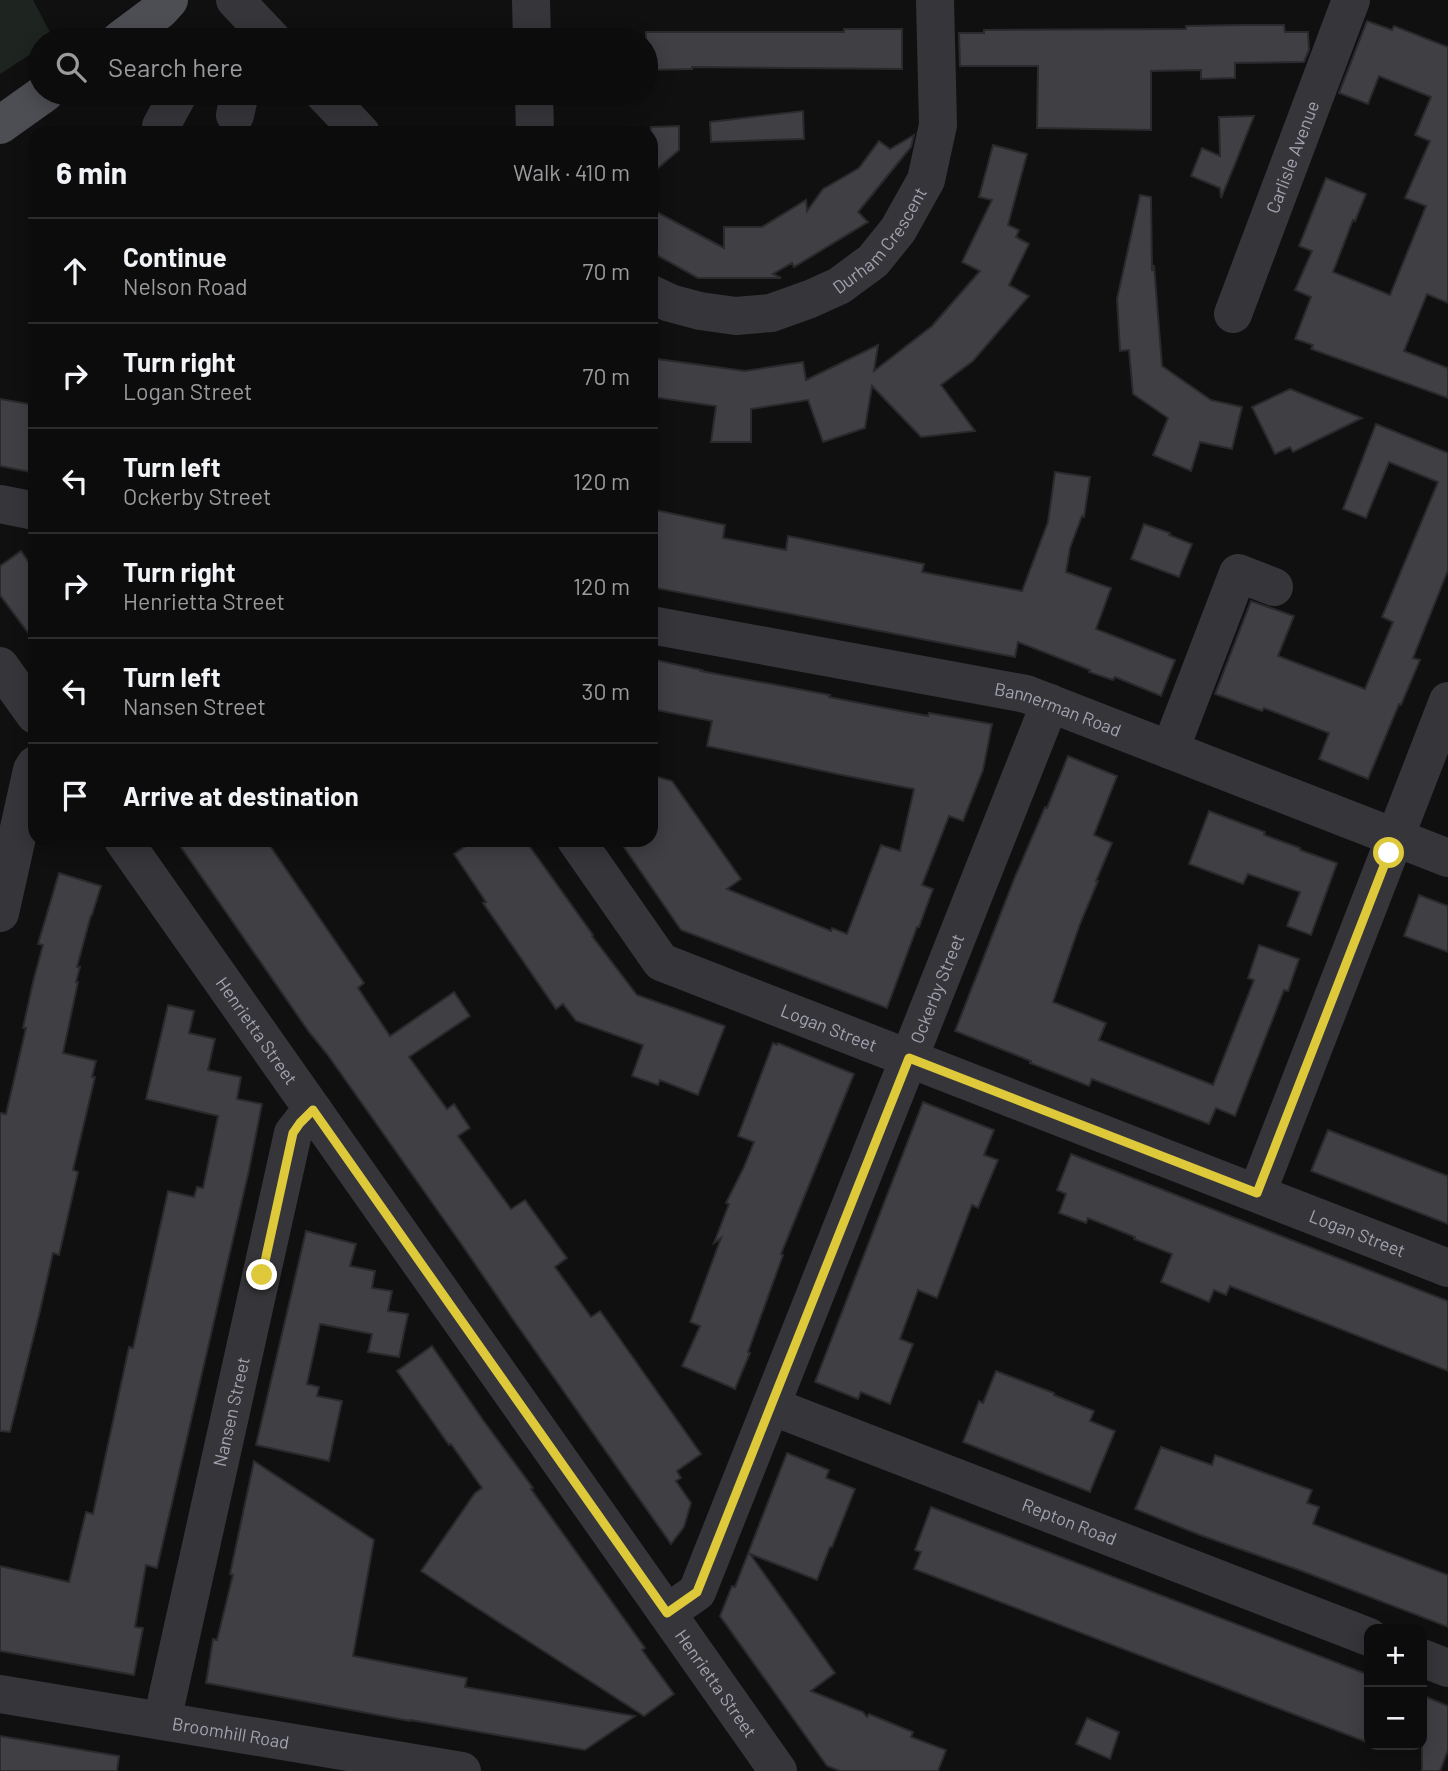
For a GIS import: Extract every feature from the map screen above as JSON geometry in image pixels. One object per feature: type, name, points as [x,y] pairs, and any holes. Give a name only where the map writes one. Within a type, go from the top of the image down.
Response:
[{"type":"main road","points":[[136,28],[169,0]]},
{"type":"main road","points":[[0,125],[29,105]]},
{"type":"street","points":[[531,0],[532,28]]},
{"type":"street","name":"Durham Crescent","points":[[658,297],[700,312],[736,316],[771,313],[839,286],[873,261],[898,230],[926,180],[938,125],[935,0]]},
{"type":"street","name":"Carlisle Avenue","points":[[1233,314],[1351,0]]},
{"type":"street","points":[[161,126],[172,105]]},
{"type":"street","points":[[334,105],[354,126]]},
{"type":"street","points":[[534,105],[535,126]]},
{"type":"street","points":[[0,504],[28,510]]},
{"type":"street","points":[[1170,750],[1238,573],[1274,587]]},
{"type":"street","name":"Bannerman Road","points":[[658,626],[1026,694],[1448,858]]},
{"type":"street","points":[[0,666],[28,705]]},
{"type":"street","points":[[1257,1193],[1448,701]]},
{"type":"street","name":"Ockerby Street","points":[[667,1613],[697,1592],[1050,703]]},
{"type":"street","points":[[0,913],[28,788]]},
{"type":"street","name":"Henrietta Street","points":[[128,847],[778,1771]]},
{"type":"street","name":"Logan Street","points":[[581,847],[661,962],[1448,1268]]},
{"type":"street","name":"Nansen Street","points":[[162,1721],[293,1133],[313,1110]]},
{"type":"street","name":"Repton Road","points":[[771,1406],[1364,1635]]},
{"type":"street","points":[[1427,1660],[1448,1668]]},
{"type":"street","name":"Broomhill Road","points":[[0,1694],[462,1771]]},
{"type":"shaded area","points":[[0,0],[33,0],[48,28],[28,28],[28,56],[0,74]]},
{"type":"building","points":[[1367,21],[1392,30],[1394,26],[1448,47],[1448,303],[1427,294],[1404,351],[1448,368],[1448,398],[1311,349],[1313,345],[1295,339],[1311,297],[1295,290],[1312,251],[1299,246],[1326,178],[1366,194],[1333,272],[1390,295],[1426,206],[1405,198],[1430,141],[1415,135],[1431,97],[1379,76],[1368,104],[1339,93]]},
{"type":"building","points":[[1284,25],[1285,32],[1308,32],[1309,50],[1304,62],[1235,63],[1235,78],[1201,79],[1201,70],[1151,71],[1151,130],[1037,128],[1038,66],[960,66],[959,33],[984,33],[984,30],[1186,29],[1186,26]]},
{"type":"building","points":[[844,29],[902,29],[902,69],[692,67],[658,70],[658,32],[844,32]]},
{"type":"building","points":[[803,111],[804,139],[711,142],[710,122]]},
{"type":"building","points":[[1254,116],[1221,198],[1220,188],[1191,176],[1202,148],[1220,156],[1219,117]]},
{"type":"building","points":[[679,126],[679,150],[658,168],[658,127]]},
{"type":"building","points":[[914,135],[911,147],[858,212],[868,222],[794,267],[792,263],[773,274],[781,278],[698,278],[658,256],[658,213],[724,248],[724,227],[762,227],[806,200],[807,211],[823,189],[859,168],[879,141],[890,149]]},
{"type":"building","points":[[993,145],[1027,154],[1008,225],[1019,230],[1016,237],[1029,244],[1009,285],[1029,296],[973,361],[941,385],[975,431],[921,437],[872,386],[865,428],[823,442],[808,400],[751,409],[751,442],[711,442],[716,406],[658,398],[658,359],[745,371],[803,362],[806,380],[878,345],[874,371],[932,326],[980,271],[962,262],[992,200],[979,197]]},
{"type":"building","points":[[1140,195],[1151,197],[1152,271],[1154,265],[1162,366],[1211,400],[1242,407],[1232,449],[1200,442],[1191,471],[1153,455],[1168,418],[1133,394],[1129,350],[1120,351],[1117,299]]},
{"type":"building","points":[[1290,389],[1362,418],[1293,452],[1290,447],[1275,454],[1252,407]]},
{"type":"building","points":[[0,399],[28,404],[28,472],[0,466]]},
{"type":"building","points":[[1376,424],[1448,453],[1448,570],[1413,658],[1420,660],[1368,779],[1319,759],[1329,733],[1264,708],[1262,711],[1215,694],[1251,601],[1294,616],[1278,656],[1365,689],[1393,622],[1382,617],[1438,482],[1389,462],[1366,518],[1343,509]]},
{"type":"building","points":[[1055,472],[1090,477],[1084,517],[1082,516],[1070,548],[1066,572],[1111,588],[1096,629],[1175,660],[1161,696],[1115,677],[1113,680],[1089,672],[1090,670],[1018,642],[1015,657],[658,588],[658,511],[725,525],[723,538],[786,550],[788,536],[924,564],[922,572],[1022,591],[1048,522]]},
{"type":"building","points":[[1144,524],[1192,544],[1179,577],[1131,559]]},
{"type":"building","points":[[21,551],[28,561],[28,633],[0,595],[0,566]]},
{"type":"building","points":[[658,661],[880,707],[992,724],[983,770],[963,821],[949,816],[922,885],[933,889],[887,1008],[681,930],[624,847],[658,847],[658,777],[672,781],[741,879],[727,889],[831,931],[832,928],[847,934],[881,845],[900,851],[914,789],[707,746],[712,721],[658,710]]},
{"type":"building","points":[[1068,756],[1117,776],[1094,835],[1112,843],[1053,1002],[1106,1023],[1099,1040],[1213,1085],[1254,980],[1248,978],[1259,945],[1299,959],[1288,991],[1284,990],[1235,1116],[1216,1108],[1209,1124],[1092,1079],[1089,1086],[955,1031],[1015,877]]},
{"type":"building","points":[[1209,811],[1337,863],[1311,935],[1287,926],[1300,892],[1248,874],[1243,884],[1189,864]]},
{"type":"building","points":[[181,847],[271,847],[364,983],[358,988],[390,1036],[454,992],[470,1016],[409,1057],[447,1109],[454,1104],[470,1128],[458,1136],[511,1209],[525,1200],[567,1258],[555,1267],[591,1317],[600,1311],[701,1454],[677,1471],[681,1478],[676,1481],[691,1503],[684,1527],[671,1544],[327,1054]]},
{"type":"building","points":[[464,847],[530,847],[637,995],[725,1026],[698,1095],[660,1080],[658,1085],[632,1076],[643,1045],[576,1021],[563,1004],[556,1009],[483,903],[486,902],[454,854]]},
{"type":"building","points":[[59,873],[101,886],[77,967],[80,967],[78,982],[63,1053],[96,1061],[92,1077],[95,1077],[73,1170],[78,1172],[59,1255],[53,1253],[10,1432],[0,1431],[0,1113],[6,1114],[43,945],[38,944]]},
{"type":"building","points":[[1419,895],[1448,906],[1448,952],[1404,936]]},
{"type":"building","points":[[168,1005],[194,1011],[189,1033],[215,1039],[208,1070],[241,1077],[237,1099],[262,1104],[157,1568],[146,1565],[135,1627],[143,1628],[134,1675],[0,1651],[0,1566],[69,1582],[86,1512],[93,1514],[129,1347],[133,1348],[168,1191],[194,1197],[197,1187],[203,1188],[218,1116],[146,1099]]},
{"type":"building","points":[[773,1043],[854,1074],[781,1254],[783,1255],[748,1352],[750,1353],[735,1389],[682,1366],[700,1326],[690,1322],[721,1238],[714,1243],[729,1204],[726,1203],[754,1142],[738,1136]]},
{"type":"building","points":[[923,1102],[994,1130],[984,1155],[998,1160],[978,1208],[972,1205],[937,1298],[918,1290],[900,1339],[913,1344],[890,1404],[861,1392],[858,1399],[815,1382]]},
{"type":"building","points":[[1328,1130],[1448,1176],[1448,1224],[1311,1171]]},
{"type":"building","points":[[1071,1154],[1448,1301],[1448,1371],[1230,1286],[1226,1295],[1214,1290],[1209,1302],[1161,1282],[1172,1254],[1088,1218],[1086,1223],[1059,1213],[1066,1194],[1057,1190]]},
{"type":"building","points":[[306,1231],[356,1244],[350,1266],[375,1271],[372,1288],[392,1291],[388,1311],[408,1314],[399,1357],[368,1352],[372,1334],[320,1324],[307,1384],[319,1387],[317,1396],[342,1401],[329,1461],[256,1445]]},
{"type":"building","points":[[432,1346],[645,1648],[642,1650],[674,1694],[644,1716],[421,1571],[475,1493],[482,1488],[397,1371]]},
{"type":"building","points":[[996,1371],[1094,1411],[1090,1421],[1115,1431],[1090,1492],[963,1442],[979,1401],[983,1403]]},
{"type":"building","points":[[1161,1447],[1212,1465],[1215,1455],[1312,1490],[1307,1503],[1319,1507],[1313,1524],[1448,1575],[1448,1627],[1135,1509]]},
{"type":"building","points":[[787,1453],[829,1470],[826,1478],[855,1489],[817,1580],[750,1554],[835,1673],[811,1691],[863,1712],[867,1717],[869,1714],[913,1732],[911,1737],[946,1750],[938,1771],[840,1771],[827,1766],[720,1616],[732,1586],[735,1587]]},
{"type":"building","points":[[254,1461],[374,1540],[353,1656],[467,1678],[465,1687],[635,1716],[585,1750],[206,1683],[213,1639],[217,1640],[233,1575],[230,1574]]},
{"type":"building","points":[[931,1507],[1364,1673],[1364,1741],[914,1569],[921,1552],[915,1550]]},
{"type":"building","points":[[1427,1697],[1448,1706],[1448,1750],[1440,1771],[1422,1771],[1422,1750],[1427,1750]]},
{"type":"building","points":[[1087,1718],[1119,1732],[1110,1759],[1076,1744]]},
{"type":"building","points":[[0,1736],[119,1756],[117,1771],[0,1771]]},
{"type":"route","points":[[262,1275],[293,1133],[313,1110],[667,1613],[697,1592],[909,1058],[1257,1193],[1389,853]]}]
